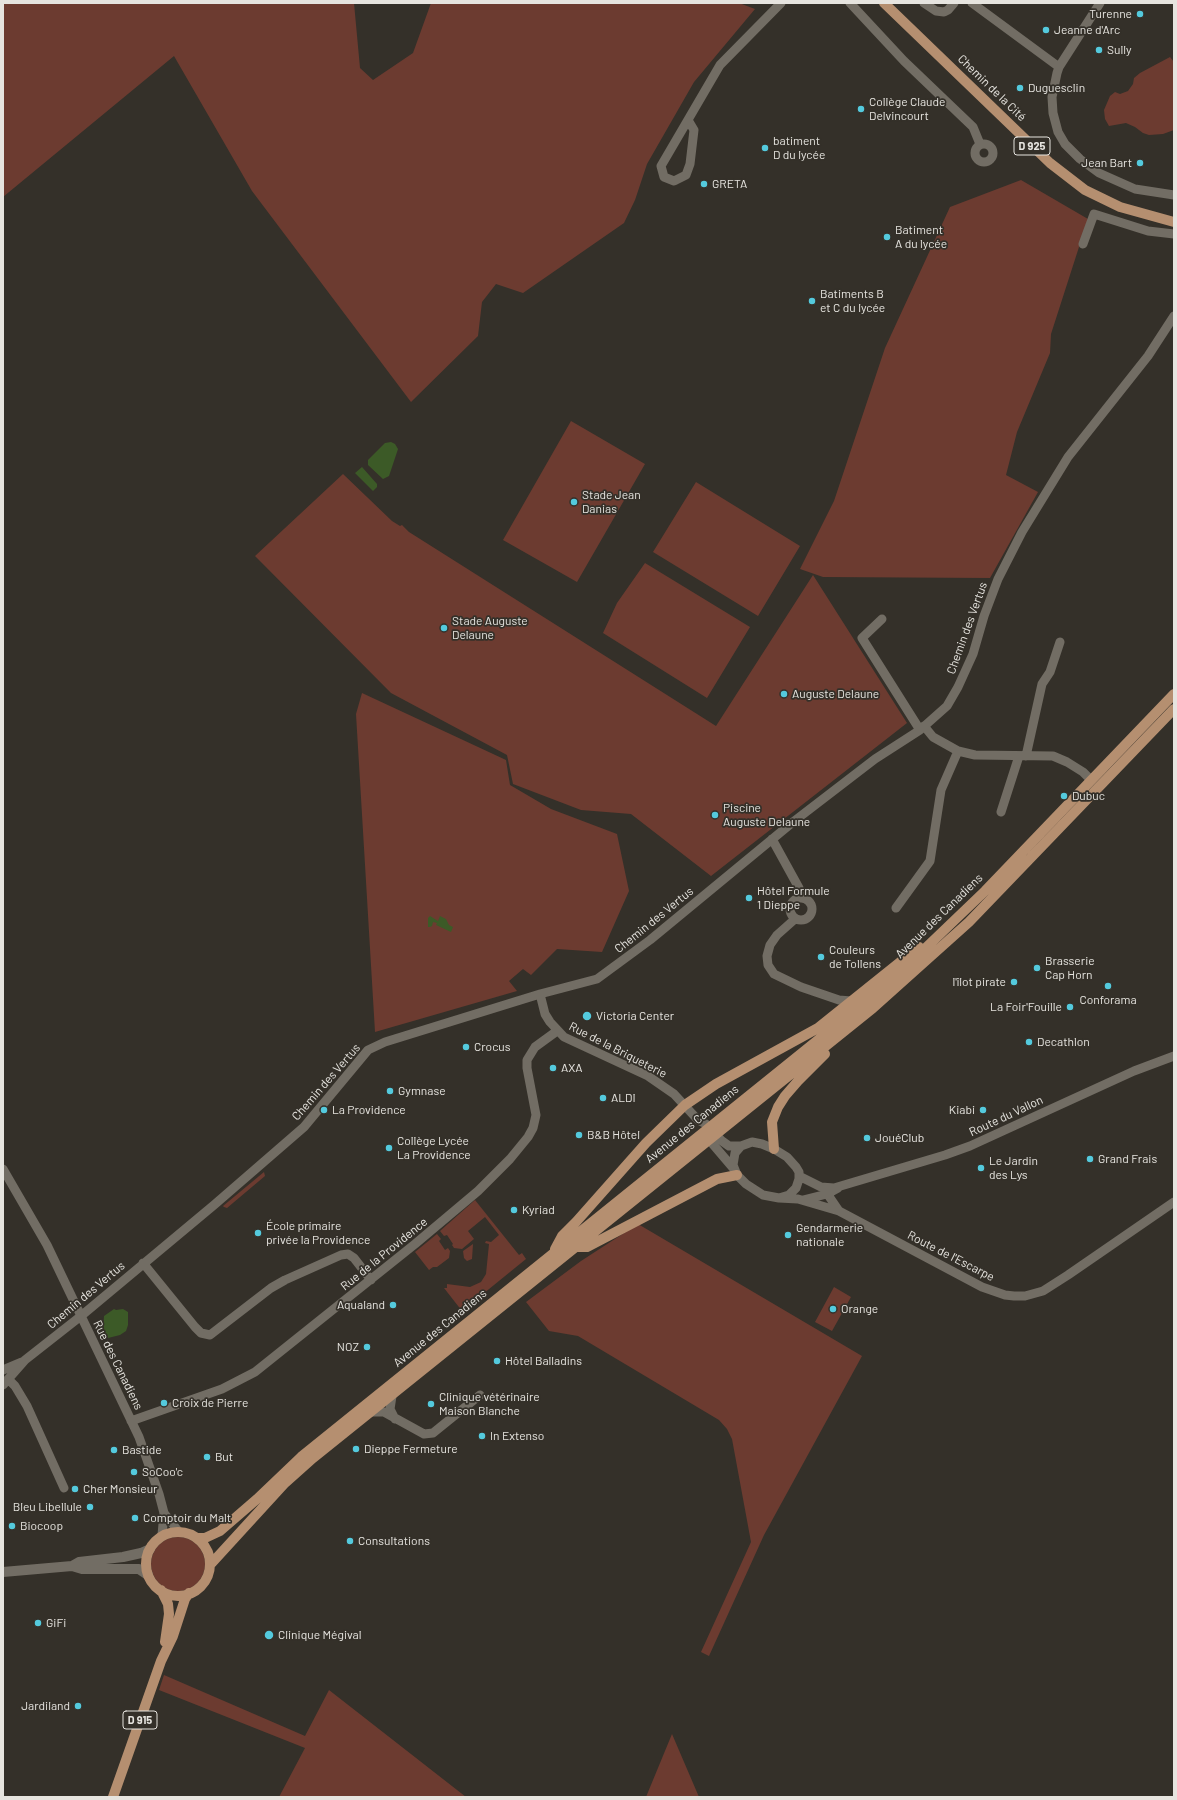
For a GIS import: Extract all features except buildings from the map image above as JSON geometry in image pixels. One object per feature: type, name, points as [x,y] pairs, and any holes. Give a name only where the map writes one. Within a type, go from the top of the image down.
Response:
[{"type":"main road","name":"Chemin de la Cité","points":[[884,3],[1050,163],[1085,190],[1120,207],[1174,222]]},
{"type":"main road","name":"Avenue des Canadiens","points":[[197,1538],[205,1538],[220,1531],[257,1499],[301,1456],[859,1007],[934,941],[985,891],[1174,694]]},
{"type":"main road","name":"Avenue des Canadiens","points":[[210,1565],[285,1484],[313,1458],[873,1008],[968,922],[1174,709]]},
{"type":"main road","points":[[553,1252],[562,1236],[646,1143],[685,1105],[705,1090],[818,1028],[922,944],[934,941]]},
{"type":"main road","points":[[774,1149],[772,1122],[785,1096],[798,1080],[873,1008]]},
{"type":"main road","points":[[577,1247],[587,1247],[717,1179],[735,1172]]},
{"type":"main road","points":[[3,1572],[72,1566],[82,1569],[139,1568],[148,1575],[154,1584],[161,1590],[176,1595],[190,1593],[202,1585],[206,1579],[210,1565],[207,1550],[197,1538],[191,1534],[170,1532],[162,1535],[150,1549],[147,1558],[148,1575]]},
{"type":"main road","points":[[72,1566],[79,1562],[123,1557],[142,1553],[150,1549]]},
{"type":"main road","points":[[3,1577],[27,1571]]},
{"type":"main road","name":"D 915","points":[[161,1590],[168,1604],[169,1614],[161,1661]]},
{"type":"main road","name":"D 915","points":[[114,1797],[161,1661],[173,1636],[185,1600],[190,1593]]},
{"type":"street","points":[[688,120],[694,130],[690,164],[686,175],[674,181],[664,177],[661,166],[720,65],[772,14],[781,3]]},
{"type":"street","points":[[850,3],[904,61],[974,127],[980,144]]},
{"type":"street","points":[[924,3],[936,11],[944,12],[951,7]]},
{"type":"street","points":[[972,3],[1059,67]]},
{"type":"street","points":[[1100,3],[1059,67],[1052,97],[1053,113],[1058,132],[1065,144],[1080,159],[1099,173],[1135,189],[1174,195]]},
{"type":"street","points":[[1083,244],[1094,214],[1148,231],[1174,234]]},
{"type":"street","name":"Chemin des Vertus","points":[[5,1382],[25,1360],[81,1316],[214,1205],[304,1127],[362,1056],[374,1046],[540,994],[597,979],[650,940],[772,840],[875,759],[922,728],[947,706],[958,687],[973,654],[984,616],[998,579],[1022,532],[1068,457],[1148,356],[1174,316]]},
{"type":"street","points":[[882,619],[862,638],[922,728],[933,737],[958,751],[975,755],[1053,756],[1067,762],[1083,772],[1091,780]]},
{"type":"street","points":[[1001,812],[1022,756],[1042,684],[1050,672],[1060,642]]},
{"type":"street","points":[[896,908],[930,861],[941,790],[958,751]]},
{"type":"street","points":[[772,840],[799,888],[801,898]]},
{"type":"street","points":[[801,898],[808,900],[812,905],[811,913],[802,921],[795,919],[786,912],[794,900],[801,898]]},
{"type":"street","points":[[795,919],[777,935],[770,945],[767,956],[768,966],[774,974],[802,987],[839,1000],[851,1001]]},
{"type":"street","name":"Rue de la Briqueterie","points":[[540,994],[545,1014],[557,1031],[573,1042],[644,1074],[669,1090],[698,1120],[706,1124],[722,1141],[729,1146],[741,1146]]},
{"type":"street","name":"Rue de la Providence","points":[[131,1421],[239,1381],[255,1372],[371,1280],[478,1191],[510,1159],[528,1137],[533,1128],[536,1115],[527,1068],[527,1060],[535,1047],[557,1031]]},
{"type":"street","name":"Route du Vallon","points":[[803,1200],[824,1190],[843,1186],[931,1160],[970,1146],[1134,1071],[1174,1056]]},
{"type":"street","name":"Rue de la Briqueterie","points":[[698,1120],[700,1129],[735,1172]]},
{"type":"street","points":[[800,1176],[796,1188],[785,1197],[779,1198],[763,1195],[754,1190],[735,1172],[734,1156],[741,1146],[747,1143],[758,1143],[774,1149],[791,1161],[799,1172],[800,1176],[824,1190]]},
{"type":"street","name":"Rue des Canadiens","points":[[3,1169],[47,1245],[131,1421],[159,1494],[164,1514],[162,1535]]},
{"type":"street","name":"Route de l'Escarpe","points":[[824,1190],[839,1211]]},
{"type":"street","name":"Route de l'Escarpe","points":[[779,1198],[803,1200],[839,1211],[982,1287],[1005,1295],[1025,1296],[1044,1291],[1174,1202]]},
{"type":"street","points":[[143,1263],[195,1327],[202,1333],[210,1335],[271,1288],[285,1280],[341,1255],[348,1254],[354,1258],[371,1280]]},
{"type":"street","points":[[3,1370],[25,1360]]},
{"type":"street","points":[[5,1382],[15,1386],[27,1406],[64,1488]]},
{"type":"street","points":[[372,1412],[384,1412],[424,1434],[433,1433],[480,1395]]},
{"type":"street","points":[[392,1396],[390,1409],[395,1419]]},
{"type":"street","name":"Rue des Canadiens","points":[[164,1514],[179,1532]]},
{"type":"shaded area","points":[[3,3],[354,3],[360,68],[373,80],[413,53],[431,3],[739,3],[755,9],[694,82],[647,164],[635,200],[624,223],[523,293],[496,284],[482,302],[478,336],[411,402],[252,191],[174,56],[3,197]]},
{"type":"shaded area","points":[[1170,57],[1174,62],[1174,130],[1163,134],[1149,135],[1126,123],[1109,126],[1105,119],[1104,110],[1110,96],[1115,92],[1120,94],[1128,91],[1133,84],[1134,78],[1140,73]]},
{"type":"shaded area","points":[[1021,180],[1088,219],[1051,334],[1050,353],[1017,432],[1006,475],[1038,492],[990,578],[823,577],[800,569],[834,501],[885,348],[950,207]]},
{"type":"shaded area","name":"Stade Jean Danias","points":[[571,421],[645,464],[577,582],[503,540]]},
{"type":"shaded area","points":[[391,442],[395,444],[398,449],[389,476],[383,479],[368,465],[368,460],[385,443]]},
{"type":"shaded area","points":[[362,467],[377,484],[377,487],[373,491],[355,473]]},
{"type":"shaded area","name":"Stade Auguste Delaune","points":[[343,474],[392,521],[400,526],[402,525],[409,532],[716,726],[813,575],[907,723],[711,876],[631,814],[581,810],[513,784],[507,755],[391,693],[255,556]]},
{"type":"shaded area","points":[[696,482],[800,546],[758,616],[653,552]]},
{"type":"shaded area","points":[[645,563],[750,627],[707,698],[603,633],[617,603]]},
{"type":"shaded area","points":[[362,693],[506,760],[510,785],[551,809],[617,834],[629,891],[602,952],[557,949],[531,975],[523,969],[509,981],[517,991],[375,1032],[356,714]]},
{"type":"shaded area","points":[[430,916],[438,921],[440,916],[446,919],[449,925],[453,927],[451,932],[433,922],[432,926],[428,927],[428,918]]},
{"type":"shaded area","points":[[264,1172],[265,1176],[227,1208],[223,1206]]},
{"type":"shaded area","points":[[475,1200],[519,1255],[522,1253],[526,1259],[462,1311],[444,1288],[447,1288],[447,1284],[470,1287],[481,1282],[486,1274],[489,1244],[485,1243],[486,1241],[491,1242],[499,1235],[485,1217],[468,1231],[474,1239],[462,1249],[454,1248],[447,1235],[444,1236],[440,1231]]},
{"type":"shaded area","points":[[638,1224],[862,1356],[764,1535],[709,1656],[701,1652],[751,1542],[732,1439],[727,1429],[719,1420],[578,1336],[549,1331],[526,1302],[581,1261]]},
{"type":"shaded area","points":[[437,1234],[441,1239],[439,1241],[445,1250],[448,1248],[450,1251],[449,1258],[437,1267],[433,1267],[429,1270],[415,1252]]},
{"type":"shaded area","points":[[473,1244],[472,1259],[467,1261],[464,1258],[463,1251]]},
{"type":"shaded area","name":"Orange","points":[[834,1287],[851,1297],[832,1331],[815,1322]]},
{"type":"shaded area","points":[[114,1309],[123,1309],[128,1312],[128,1325],[126,1331],[120,1335],[108,1338],[103,1334],[104,1316]]},
{"type":"shaded area","points":[[173,1537],[183,1537],[193,1541],[201,1549],[205,1559],[205,1569],[201,1579],[193,1587],[183,1591],[173,1591],[163,1587],[155,1579],[151,1569],[151,1559],[155,1549],[163,1541]]},
{"type":"shaded area","points":[[164,1675],[305,1736],[329,1690],[466,1797],[279,1797],[305,1748],[159,1690]]},
{"type":"shaded area","points":[[672,1734],[699,1797],[646,1797]]},
{"type":"place","name":"Turenne","points":[[1140,14]]},
{"type":"place","name":"Jeanne d'Arc","points":[[1046,30]]},
{"type":"place","name":"Sully","points":[[1099,50]]},
{"type":"place","name":"Duguesclin","points":[[1020,88]]},
{"type":"place","name":"Collège Claude Delvincourt","points":[[861,109]]},
{"type":"place","name":"batiment D du lycée","points":[[765,148]]},
{"type":"place","name":"Jean Bart","points":[[1140,163]]},
{"type":"place","name":"GRETA","points":[[704,184]]},
{"type":"place","name":"Batiment A du lycée","points":[[887,237]]},
{"type":"place","name":"Batiments B et C du lycée","points":[[812,301]]},
{"type":"place","name":"Stade Jean Danias","points":[[574,502]]},
{"type":"place","name":"Stade Auguste Delaune","points":[[444,628]]},
{"type":"place","name":"Auguste Delaune","points":[[784,694]]},
{"type":"place","name":"Dubuc","points":[[1064,796]]},
{"type":"place","name":"Piscine Auguste Delaune","points":[[715,815]]},
{"type":"place","name":"Hôtel Formule 1 Dieppe","points":[[749,898]]},
{"type":"place","name":"Couleurs de Tollens","points":[[821,957]]},
{"type":"place","name":"Brasserie Cap Horn","points":[[1037,968]]},
{"type":"place","name":"l'îlot pirate","points":[[1014,982]]},
{"type":"place","name":"Conforama","points":[[1108,986]]},
{"type":"place","name":"La Foir'Fouille","points":[[1070,1007]]},
{"type":"place","name":"Victoria Center","points":[[587,1016]]},
{"type":"place","name":"Decathlon","points":[[1029,1042]]},
{"type":"place","name":"Crocus","points":[[466,1047]]},
{"type":"place","name":"AXA","points":[[553,1068]]},
{"type":"place","name":"Gymnase","points":[[390,1091]]},
{"type":"place","name":"ALDI","points":[[603,1098]]},
{"type":"place","name":"La Providence","points":[[324,1110]]},
{"type":"place","name":"Kiabi","points":[[983,1110]]},
{"type":"place","name":"B&B Hôtel","points":[[579,1135]]},
{"type":"place","name":"JouéClub","points":[[867,1138]]},
{"type":"place","name":"Collège Lycée La Providence","points":[[389,1148]]},
{"type":"place","name":"Grand Frais","points":[[1090,1159]]},
{"type":"place","name":"Le Jardin des Lys","points":[[981,1168]]},
{"type":"place","name":"Kyriad","points":[[514,1210]]},
{"type":"place","name":"École primaire privée la Providence","points":[[258,1233]]},
{"type":"place","name":"Gendarmerie nationale","points":[[788,1235]]},
{"type":"place","name":"Aqualand","points":[[393,1305]]},
{"type":"place","name":"Orange","points":[[833,1309]]},
{"type":"place","name":"NOZ","points":[[367,1347]]},
{"type":"place","name":"Hôtel Balladins","points":[[497,1361]]},
{"type":"place","name":"Croix de Pierre","points":[[164,1403]]},
{"type":"place","name":"Clinique vétérinaire Maison Blanche","points":[[431,1404]]},
{"type":"place","name":"In Extenso","points":[[482,1436]]},
{"type":"place","name":"Dieppe Fermeture","points":[[356,1449]]},
{"type":"place","name":"Bastide","points":[[114,1450]]},
{"type":"place","name":"But","points":[[207,1457]]},
{"type":"place","name":"SoCoo'c","points":[[134,1472]]},
{"type":"place","name":"Cher Monsieur","points":[[75,1489]]},
{"type":"place","name":"Bleu Libellule","points":[[90,1507]]},
{"type":"place","name":"Comptoir du Malt","points":[[135,1518]]},
{"type":"place","name":"Biocoop","points":[[12,1526]]},
{"type":"place","name":"Consultations","points":[[350,1541]]},
{"type":"place","name":"GiFi","points":[[38,1623]]},
{"type":"place","name":"Clinique Mégival","points":[[269,1635]]},
{"type":"place","name":"Jardiland","points":[[78,1706]]}]
